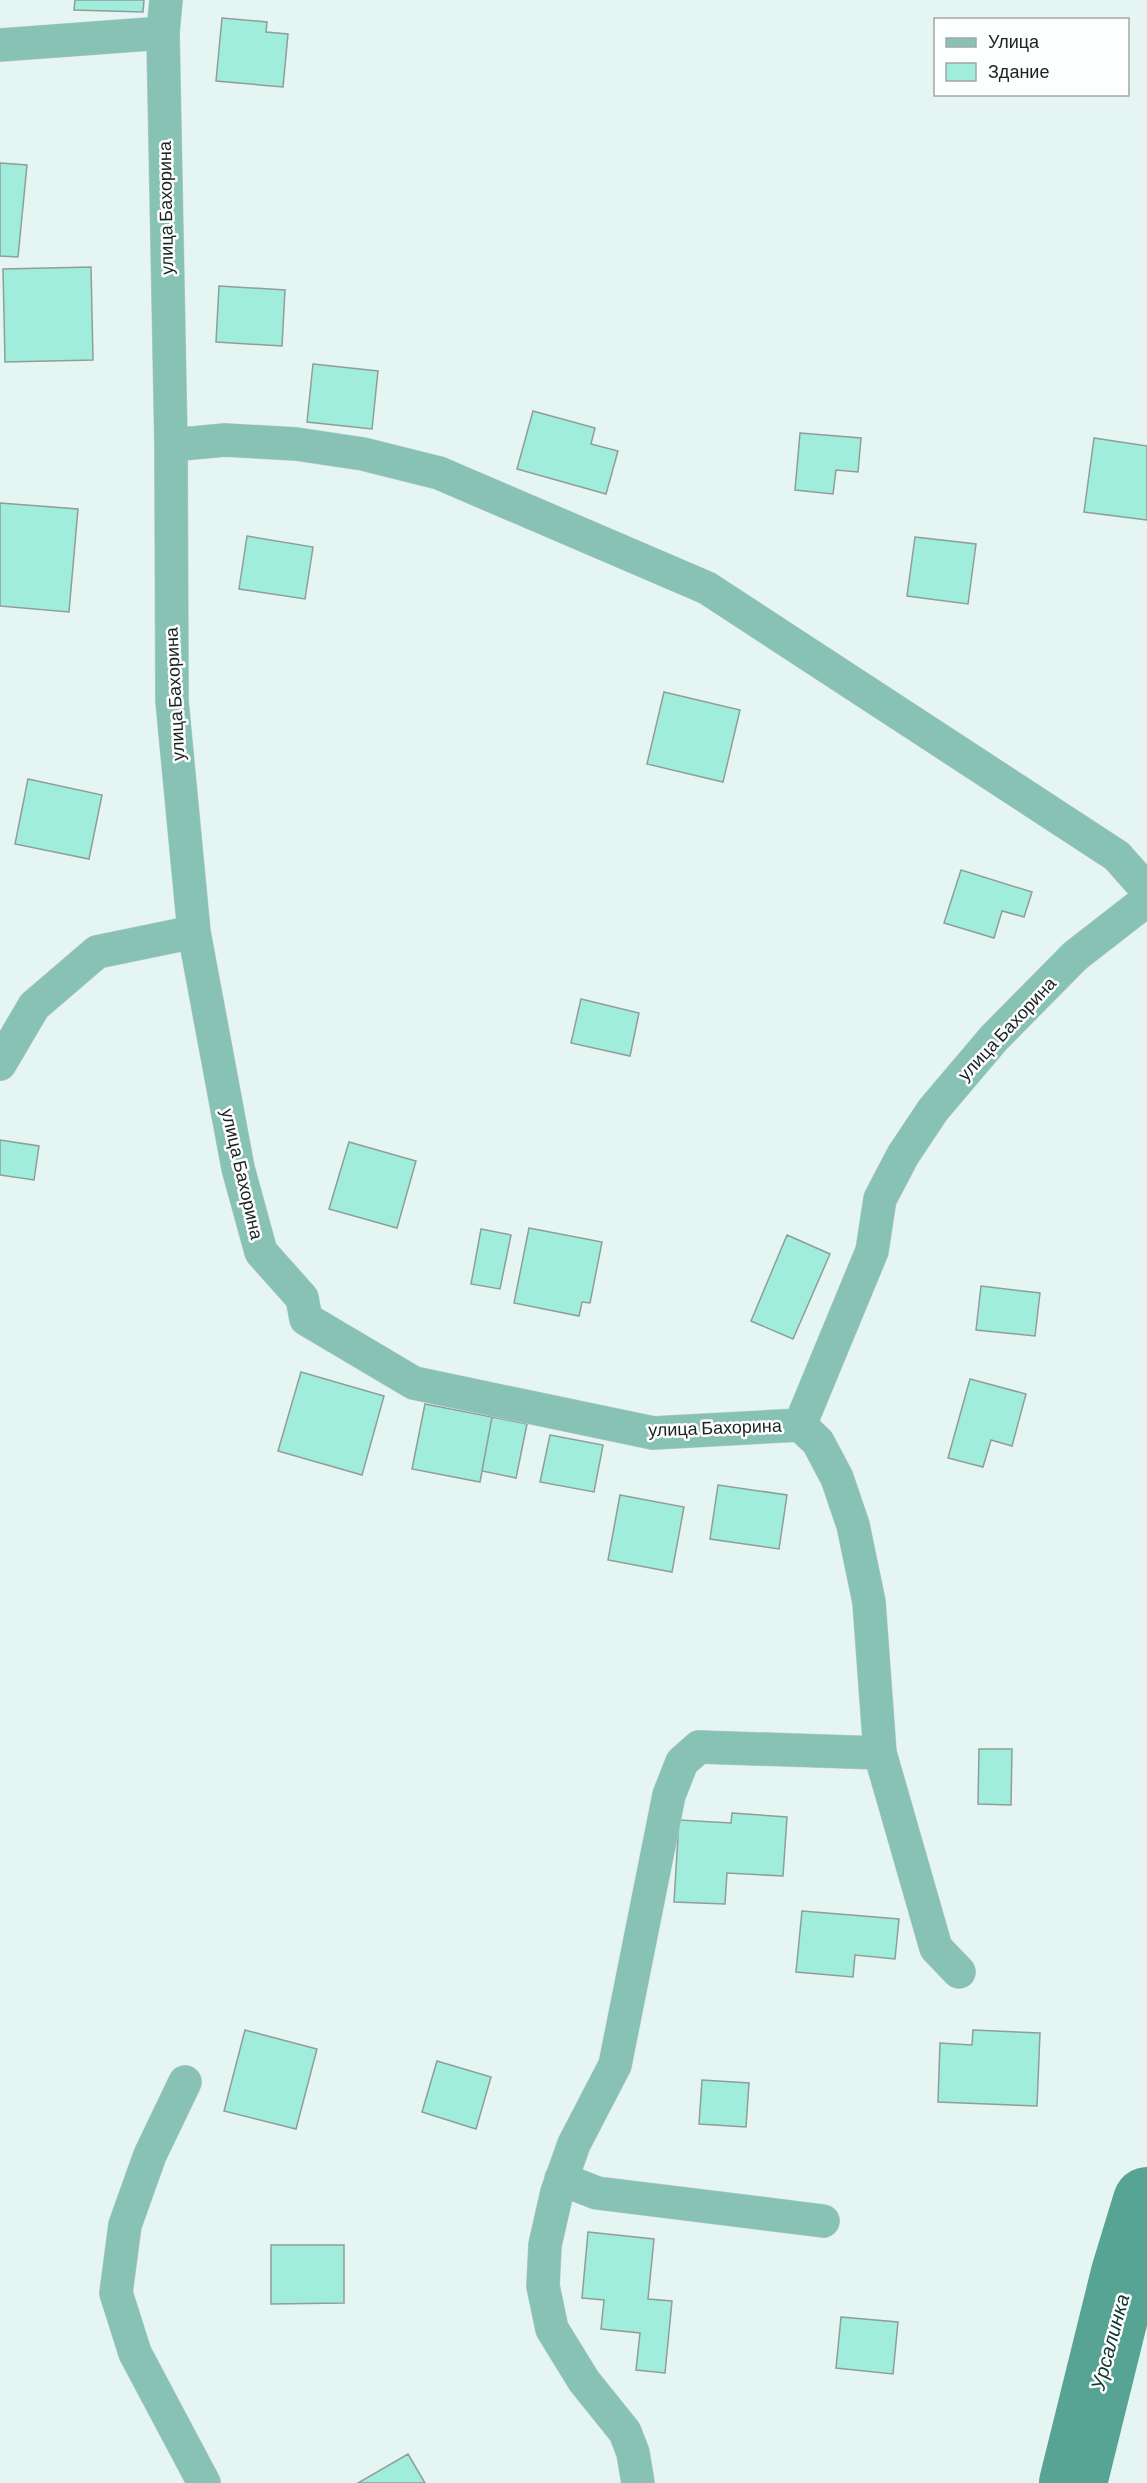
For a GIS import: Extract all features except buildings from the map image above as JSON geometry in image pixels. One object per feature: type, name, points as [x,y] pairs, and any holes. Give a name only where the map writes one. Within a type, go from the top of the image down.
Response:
[{"type":"street","name":"улица Бахорина","points":[[166,0],[163,33],[171,445],[172,701],[194,932],[238,1168],[261,1252],[302,1299],[306,1319],[414,1383],[653,1432],[800,1425],[872,1251],[880,1199],[903,1155],[933,1110],[994,1038],[1075,956],[1147,900]]},
{"type":"street","points":[[0,45],[163,33]]},
{"type":"street","points":[[171,445],[225,440],[296,444],[363,454],[439,473],[707,588],[1117,856],[1147,890]]},
{"type":"street","points":[[0,1064],[34,1006],[97,952],[194,932]]},
{"type":"street","points":[[800,1425],[818,1442],[837,1478],[853,1525],[869,1602],[880,1753],[936,1948],[959,1972]]},
{"type":"street","points":[[638,2483],[633,2453],[625,2432],[584,2381],[552,2329],[543,2286],[545,2245],[556,2192],[574,2144],[615,2065],[669,1794],[682,1762],[699,1747],[880,1753]]},
{"type":"street","points":[[184,2082],[150,2156],[125,2225],[116,2293],[135,2353],[204,2483]]},
{"type":"street","points":[[561,2179],[597,2193],[823,2221]]},
{"type":"waterway","name":"Урсалинка","points":[[1073,2483],[1125,2273],[1147,2201]]}]
